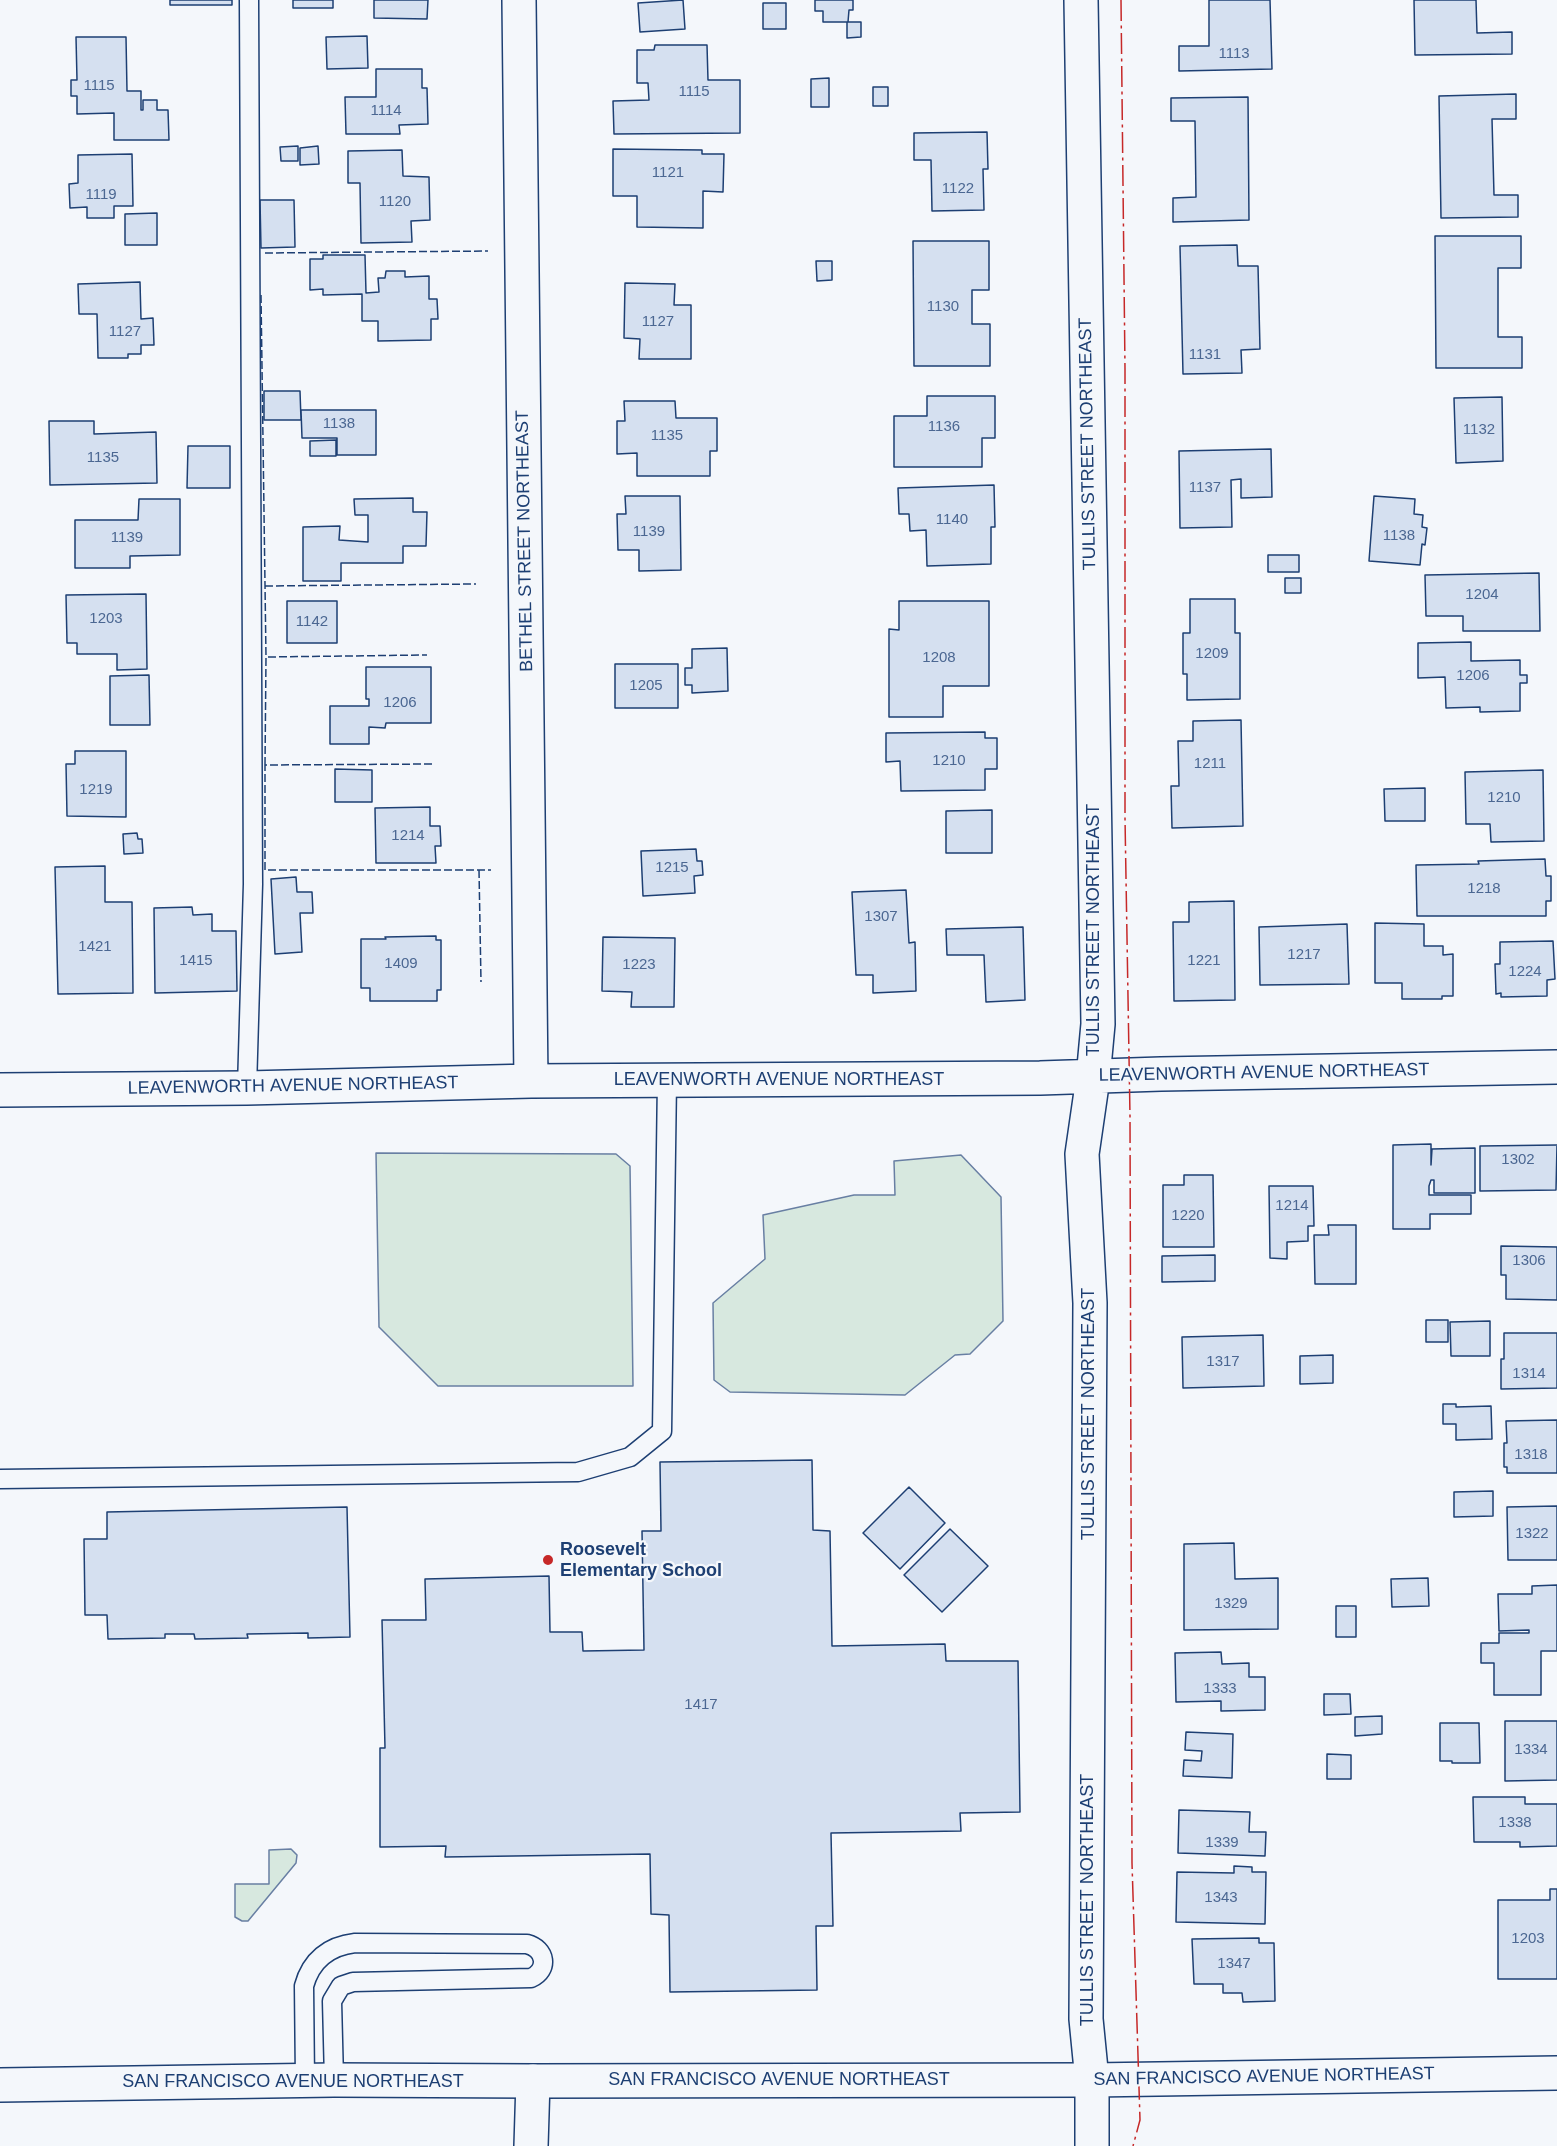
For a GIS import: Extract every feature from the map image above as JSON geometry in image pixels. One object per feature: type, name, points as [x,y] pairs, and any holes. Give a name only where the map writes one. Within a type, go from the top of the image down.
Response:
[{"type":"street","name":"BETHEL STREET NORTHEAST","points":[[519,0],[531,1082]]},
{"type":"street","name":"TULLIS STREET NORTHEAST","points":[[1081,0],[1098,1024],[1082,1154],[1090,1303],[1086,2019],[1092,2080],[1092,2146]]},
{"type":"street","name":"LEAVENWORTH AVENUE NORTHEAST","points":[[0,1090],[667,1080],[1093,1077],[1557,1067]]},
{"type":"street","name":"SAN FRANCISCO AVENUE NORTHEAST","points":[[0,2085],[319,2080],[1092,2080],[1557,2073]]},
{"type":"street","points":[[531,2146],[533,2081]]},
{"type":"lane","points":[[247,1088],[253,884],[249,0]]},
{"type":"lane","points":[[0,1479],[578,1472],[630,1457],[662,1431],[667,1080]]},
{"type":"lane","points":[[355,1943],[528,1944],[540,1951],[543,1956],[540,1973],[531,1978],[353,1982],[341,1986],[332,2001],[319,2080],[304,1986],[307,1974],[315,1962],[332,1949],[343,1944],[355,1943]]},
{"type":"shaded area","points":[[376,1153],[616,1154],[630,1166],[633,1386],[438,1386],[379,1327]]},
{"type":"shaded area","points":[[961,1155],[1001,1197],[1003,1321],[970,1354],[955,1355],[905,1395],[730,1392],[714,1380],[713,1303],[765,1259],[763,1215],[854,1195],[895,1195],[894,1161]]},
{"type":"shaded area","points":[[291,1849],[297,1855],[296,1863],[248,1921],[235,1917],[235,1884],[269,1884],[269,1850]]},
{"type":"building","points":[[170,0],[232,0],[232,5],[170,5]]},
{"type":"building","points":[[293,0],[333,0],[333,8],[293,8]]},
{"type":"building","points":[[374,0],[428,0],[427,19],[374,18]]},
{"type":"building","points":[[683,0],[685,29],[640,32],[638,3]]},
{"type":"building","points":[[815,0],[853,0],[853,10],[849,10],[848,22],[823,22],[823,11],[815,11]]},
{"type":"building","points":[[1209,0],[1270,0],[1272,69],[1179,71],[1179,46],[1209,46]]},
{"type":"building","points":[[1414,0],[1476,0],[1477,33],[1512,32],[1512,54],[1415,55]]},
{"type":"building","points":[[763,3],[786,3],[786,29],[763,29]]},
{"type":"building","points":[[847,22],[861,22],[861,37],[847,38]]},
{"type":"building","points":[[367,36],[368,68],[327,69],[326,37]]},
{"type":"building","points":[[76,37],[126,37],[127,91],[141,91],[141,110],[143,110],[143,100],[157,100],[157,110],[168,110],[169,140],[114,140],[114,113],[77,114],[77,96],[71,96],[71,80],[77,80]]},
{"type":"building","points":[[655,45],[707,45],[708,80],[740,80],[740,133],[614,134],[613,101],[649,100],[648,83],[637,83],[637,50],[654,50]]},
{"type":"building","points":[[376,69],[422,69],[422,88],[427,88],[428,124],[399,125],[400,134],[346,134],[345,97],[376,97]]},
{"type":"building","points":[[829,78],[829,107],[811,107],[811,79]]},
{"type":"building","points":[[873,87],[888,87],[888,106],[873,106]]},
{"type":"building","points":[[1516,94],[1516,119],[1492,119],[1494,195],[1518,195],[1518,217],[1441,218],[1439,96]]},
{"type":"building","points":[[1248,97],[1249,220],[1173,222],[1173,198],[1196,197],[1195,121],[1171,121],[1171,98]]},
{"type":"building","points":[[987,132],[988,169],[983,169],[984,210],[932,211],[931,160],[914,160],[914,133]]},
{"type":"building","points":[[298,146],[298,161],[281,161],[280,147]]},
{"type":"building","points":[[318,146],[319,164],[300,165],[300,148]]},
{"type":"building","points":[[613,149],[702,150],[702,154],[724,154],[723,192],[703,191],[703,228],[637,227],[637,196],[613,196]]},
{"type":"building","points":[[402,150],[403,176],[429,177],[430,220],[411,221],[412,242],[361,243],[360,183],[348,183],[348,151]]},
{"type":"building","points":[[132,154],[133,206],[114,206],[114,218],[87,218],[87,207],[70,208],[69,184],[78,183],[78,155]]},
{"type":"building","points":[[260,200],[294,200],[295,247],[261,248]]},
{"type":"building","points":[[157,213],[157,245],[125,245],[125,214]]},
{"type":"building","points":[[1435,236],[1521,236],[1521,268],[1498,268],[1498,337],[1522,337],[1522,368],[1436,368]]},
{"type":"building","points":[[913,241],[989,241],[989,290],[972,290],[972,324],[990,324],[990,366],[914,366]]},
{"type":"building","points":[[1237,245],[1238,266],[1258,266],[1260,349],[1241,350],[1242,373],[1183,374],[1180,246]]},
{"type":"building","points":[[323,255],[365,255],[366,293],[379,292],[378,278],[385,278],[386,271],[405,271],[405,277],[429,276],[429,299],[437,299],[438,319],[431,319],[431,340],[378,341],[378,321],[362,321],[362,294],[323,295],[323,289],[310,290],[310,259],[323,259]]},
{"type":"building","points":[[816,261],[832,261],[832,280],[817,281]]},
{"type":"building","points":[[140,282],[141,319],[153,318],[154,345],[141,345],[141,354],[128,354],[128,358],[98,358],[97,314],[79,314],[78,284]]},
{"type":"building","points":[[625,283],[675,284],[674,305],[691,305],[691,359],[639,359],[640,339],[624,338]]},
{"type":"building","points":[[264,391],[300,391],[301,420],[264,420]]},
{"type":"building","points":[[927,396],[995,396],[995,438],[982,438],[982,467],[894,467],[894,416],[927,416]]},
{"type":"building","points":[[1502,397],[1503,461],[1456,463],[1454,398]]},
{"type":"building","points":[[624,401],[675,401],[676,418],[717,418],[717,451],[710,451],[710,476],[637,476],[637,453],[617,454],[617,421],[625,421]]},
{"type":"building","points":[[301,410],[376,410],[376,455],[337,455],[337,438],[302,438]]},
{"type":"building","points":[[49,421],[94,421],[94,434],[156,432],[157,483],[50,485]]},
{"type":"building","points":[[336,440],[336,456],[310,456],[310,441]]},
{"type":"building","points":[[188,446],[230,446],[230,488],[187,488]]},
{"type":"building","points":[[1271,449],[1272,497],[1241,498],[1241,479],[1231,480],[1232,527],[1180,528],[1179,451]]},
{"type":"building","points":[[994,485],[995,527],[991,527],[991,564],[927,566],[926,530],[910,531],[909,514],[899,514],[898,488]]},
{"type":"building","points":[[625,496],[680,496],[681,570],[639,571],[639,550],[618,550],[617,514],[626,514]]},
{"type":"building","points":[[1374,496],[1415,499],[1414,514],[1423,515],[1422,527],[1427,528],[1425,545],[1422,544],[1420,565],[1369,561]]},
{"type":"building","points":[[413,498],[413,512],[427,512],[426,546],[403,546],[403,563],[341,563],[341,581],[303,581],[303,527],[340,526],[339,540],[368,542],[368,515],[355,515],[354,499]]},
{"type":"building","points":[[139,499],[180,499],[180,555],[130,556],[130,568],[75,568],[75,520],[138,520]]},
{"type":"building","points":[[1268,555],[1299,555],[1299,572],[1268,572]]},
{"type":"building","points":[[1539,573],[1540,631],[1463,631],[1463,616],[1426,616],[1425,575]]},
{"type":"building","points":[[1285,578],[1301,578],[1301,593],[1285,593]]},
{"type":"building","points":[[146,594],[147,669],[117,670],[117,654],[77,654],[77,643],[67,643],[66,595]]},
{"type":"building","points":[[1190,599],[1235,599],[1235,633],[1240,633],[1240,699],[1187,700],[1187,674],[1183,674],[1183,633],[1190,633]]},
{"type":"building","points":[[287,601],[337,601],[337,643],[287,643]]},
{"type":"building","points":[[899,601],[989,601],[989,686],[943,686],[943,717],[889,717],[889,629],[899,630]]},
{"type":"building","points":[[1471,642],[1471,661],[1520,660],[1520,675],[1527,675],[1527,683],[1520,683],[1520,711],[1480,712],[1480,707],[1446,708],[1445,677],[1418,678],[1418,643]]},
{"type":"building","points":[[727,648],[728,691],[692,693],[692,685],[685,685],[685,668],[692,668],[692,649]]},
{"type":"building","points":[[615,664],[678,664],[678,708],[615,708]]},
{"type":"building","points":[[366,667],[431,667],[431,723],[386,723],[385,728],[369,727],[369,744],[330,744],[330,706],[369,706],[369,699],[366,699]]},
{"type":"building","points":[[149,675],[150,725],[110,725],[110,676]]},
{"type":"building","points":[[1241,720],[1243,826],[1172,828],[1171,786],[1179,786],[1178,741],[1193,741],[1193,721]]},
{"type":"building","points":[[985,732],[985,738],[997,738],[997,769],[985,769],[985,790],[901,791],[900,761],[886,762],[886,733]]},
{"type":"building","points":[[75,751],[126,751],[126,817],[67,816],[66,764],[75,764]]},
{"type":"building","points":[[335,769],[372,770],[372,802],[335,802]]},
{"type":"building","points":[[1543,770],[1544,841],[1491,842],[1490,824],[1466,824],[1465,772]]},
{"type":"building","points":[[1425,788],[1425,821],[1385,821],[1384,789]]},
{"type":"building","points":[[430,807],[430,826],[440,826],[441,846],[435,846],[436,863],[376,863],[375,808]]},
{"type":"building","points":[[992,810],[992,853],[946,853],[946,811]]},
{"type":"building","points":[[137,833],[138,839],[142,839],[143,853],[124,854],[123,834]]},
{"type":"building","points":[[696,849],[697,861],[702,861],[703,875],[694,876],[695,893],[643,896],[641,851]]},
{"type":"building","points":[[1545,859],[1546,876],[1551,876],[1551,901],[1546,901],[1546,916],[1417,916],[1416,865],[1479,864],[1478,861]]},
{"type":"building","points":[[105,866],[105,902],[132,902],[133,993],[58,994],[55,867]]},
{"type":"building","points":[[296,877],[297,892],[312,892],[313,913],[300,913],[302,952],[275,954],[271,879]]},
{"type":"building","points":[[906,890],[909,943],[915,942],[916,991],[873,993],[873,975],[856,975],[852,892]]},
{"type":"building","points":[[1234,901],[1235,1000],[1174,1001],[1173,922],[1189,922],[1189,902]]},
{"type":"building","points":[[192,907],[193,915],[212,914],[212,931],[236,931],[237,991],[155,993],[154,908]]},
{"type":"building","points":[[1375,923],[1424,924],[1424,946],[1443,946],[1443,955],[1453,954],[1453,996],[1442,996],[1442,999],[1402,999],[1402,983],[1375,983]]},
{"type":"building","points":[[1347,924],[1349,984],[1260,985],[1259,927]]},
{"type":"building","points":[[1023,927],[1025,1000],[986,1002],[984,955],[947,955],[946,929]]},
{"type":"building","points":[[436,936],[436,940],[441,940],[441,990],[437,990],[437,1001],[370,1001],[370,988],[361,988],[361,939]]},
{"type":"building","points":[[603,937],[675,938],[674,1007],[631,1007],[632,992],[602,991]]},
{"type":"building","points":[[1553,941],[1555,979],[1547,980],[1547,996],[1501,997],[1501,993],[1496,994],[1495,964],[1500,964],[1500,942]]},
{"type":"building","points":[[1431,1144],[1431,1165],[1432,1149],[1475,1148],[1475,1193],[1434,1193],[1434,1180],[1431,1180],[1429,1186],[1429,1195],[1471,1195],[1471,1214],[1430,1214],[1430,1229],[1393,1229],[1393,1145]]},
{"type":"building","points":[[1557,1145],[1556,1190],[1480,1191],[1480,1146]]},
{"type":"building","points":[[1184,1175],[1213,1175],[1214,1247],[1163,1247],[1163,1185],[1184,1185]]},
{"type":"building","points":[[1269,1186],[1313,1186],[1314,1226],[1308,1226],[1308,1241],[1287,1242],[1287,1259],[1270,1258]]},
{"type":"building","points":[[1328,1225],[1356,1225],[1356,1284],[1315,1284],[1314,1235],[1329,1235]]},
{"type":"building","points":[[1501,1246],[1557,1247],[1557,1300],[1506,1299],[1506,1275],[1501,1275]]},
{"type":"building","points":[[1215,1255],[1215,1281],[1162,1282],[1162,1256]]},
{"type":"building","points":[[1426,1320],[1448,1320],[1448,1342],[1426,1342]]},
{"type":"building","points":[[1490,1321],[1490,1356],[1451,1356],[1450,1322]]},
{"type":"building","points":[[1504,1333],[1557,1333],[1557,1388],[1501,1389]]},
{"type":"building","points":[[1263,1335],[1264,1386],[1183,1388],[1182,1337]]},
{"type":"building","points":[[1333,1355],[1333,1383],[1300,1384],[1300,1356]]},
{"type":"building","points":[[1443,1404],[1456,1404],[1456,1407],[1491,1406],[1492,1439],[1456,1440],[1456,1424],[1443,1424]]},
{"type":"building","points":[[1557,1420],[1557,1473],[1507,1473],[1507,1467],[1504,1467],[1504,1443],[1507,1443],[1506,1421]]},
{"type":"building","points":[[812,1460],[813,1530],[830,1531],[832,1646],[945,1644],[946,1661],[1018,1661],[1020,1812],[960,1813],[961,1831],[831,1833],[833,1926],[816,1926],[817,1990],[670,1992],[669,1915],[651,1914],[650,1854],[445,1857],[446,1846],[380,1847],[380,1748],[385,1748],[382,1620],[426,1620],[425,1579],[549,1576],[550,1632],[582,1632],[583,1651],[644,1650],[642,1531],[661,1531],[660,1462]]},
{"type":"building","points":[[909,1487],[945,1523],[900,1569],[863,1533]]},
{"type":"building","points":[[1493,1491],[1493,1516],[1454,1517],[1454,1492]]},
{"type":"building","points":[[1557,1506],[1557,1560],[1508,1560],[1507,1507]]},
{"type":"building","points":[[347,1507],[350,1637],[308,1638],[308,1633],[247,1634],[248,1638],[195,1639],[194,1634],[165,1634],[165,1638],[108,1639],[107,1615],[85,1615],[84,1539],[107,1539],[107,1512]]},
{"type":"building","points":[[950,1529],[988,1566],[942,1612],[904,1575]]},
{"type":"building","points":[[1234,1543],[1235,1579],[1278,1578],[1278,1629],[1184,1630],[1184,1544]]},
{"type":"building","points":[[1428,1578],[1429,1606],[1392,1607],[1391,1579]]},
{"type":"building","points":[[1557,1585],[1557,1651],[1541,1651],[1541,1695],[1494,1695],[1494,1663],[1481,1663],[1481,1643],[1499,1643],[1499,1633],[1529,1633],[1529,1630],[1499,1631],[1498,1594],[1532,1594],[1532,1586]]},
{"type":"building","points":[[1336,1606],[1356,1606],[1356,1637],[1336,1637]]},
{"type":"building","points":[[1221,1652],[1222,1664],[1249,1663],[1249,1677],[1265,1677],[1265,1710],[1221,1711],[1221,1701],[1176,1702],[1175,1653]]},
{"type":"building","points":[[1324,1694],[1350,1694],[1351,1714],[1324,1715]]},
{"type":"building","points":[[1382,1716],[1382,1734],[1355,1736],[1355,1717]]},
{"type":"building","points":[[1505,1721],[1557,1721],[1557,1780],[1505,1781]]},
{"type":"building","points":[[1440,1723],[1479,1723],[1480,1763],[1440,1761]]},
{"type":"building","points":[[1186,1732],[1233,1734],[1232,1778],[1183,1776],[1184,1760],[1201,1761],[1202,1751],[1185,1750]]},
{"type":"building","points":[[1327,1754],[1351,1755],[1351,1779],[1327,1779]]},
{"type":"building","points":[[1473,1797],[1525,1797],[1525,1804],[1557,1804],[1557,1846],[1520,1847],[1520,1842],[1474,1842]]},
{"type":"building","points":[[1179,1810],[1250,1812],[1249,1832],[1266,1832],[1265,1856],[1178,1853]]},
{"type":"building","points":[[1234,1866],[1252,1867],[1252,1872],[1266,1872],[1265,1924],[1176,1922],[1177,1872],[1234,1873]]},
{"type":"building","points":[[1550,1889],[1557,1889],[1557,1979],[1498,1979],[1498,1900],[1550,1900]]},
{"type":"building","points":[[1259,1938],[1259,1943],[1274,1943],[1275,2001],[1243,2002],[1242,1993],[1223,1993],[1223,1984],[1194,1984],[1192,1939]]},
{"type":"fence","points":[[265,253],[488,251]]},
{"type":"fence","points":[[261,295],[266,657]]},
{"type":"fence","points":[[265,586],[476,584]]},
{"type":"fence","points":[[265,765],[266,657],[427,655]]},
{"type":"fence","points":[[432,764],[265,765],[265,870],[491,870]]},
{"type":"fence","points":[[479,870],[481,982]]},
{"type":"power","points":[[1121,0],[1125,369],[1125,818],[1130,1116],[1132,1863],[1140,2120],[1133,2146]]},
{"type":"place","name":"Roosevelt Elementary School","points":[[548,1560]]}]
